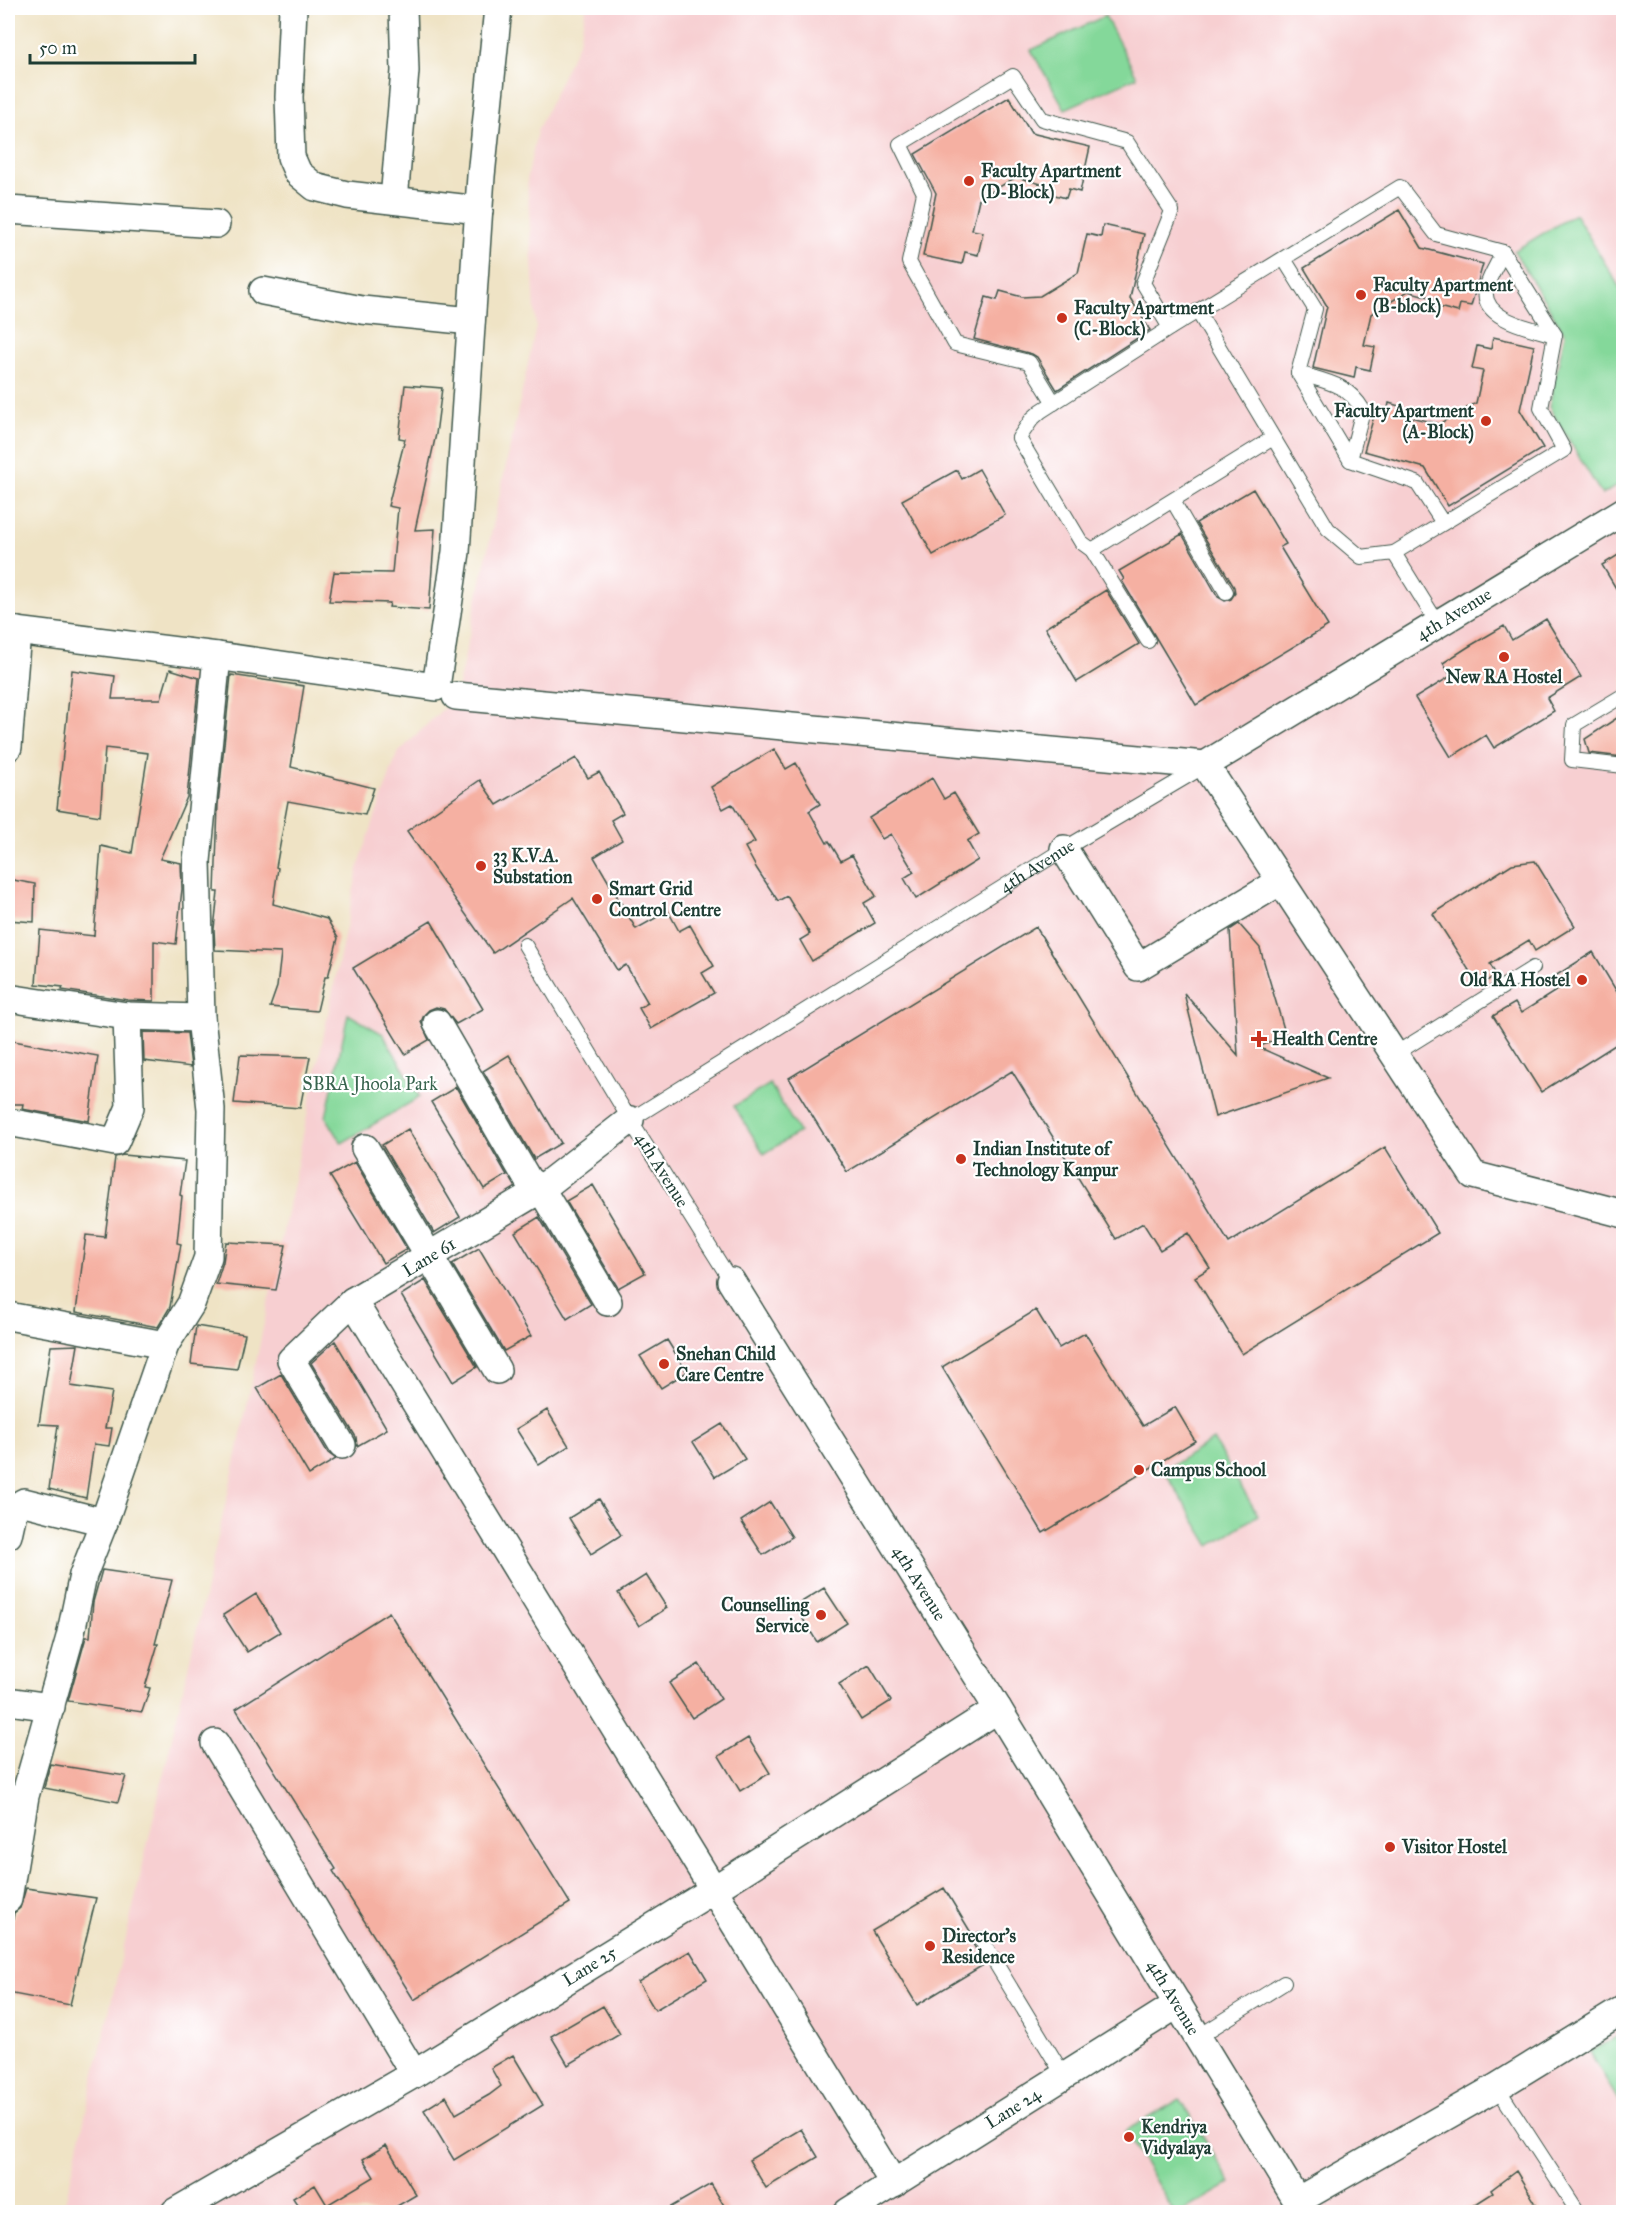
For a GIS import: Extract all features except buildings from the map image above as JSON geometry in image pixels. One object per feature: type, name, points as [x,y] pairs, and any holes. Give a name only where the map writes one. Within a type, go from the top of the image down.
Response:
[{"type":"street","points":[[293,8],[289,97],[291,157],[298,172],[315,187],[347,195],[478,210]]},
{"type":"street","points":[[394,200],[405,71],[403,8]]},
{"type":"street","points":[[8,747],[12,630],[436,687],[456,552],[478,210],[498,8]]},
{"type":"street","points":[[8,210],[216,224]]},
{"type":"street","points":[[263,291],[362,310],[471,321]]},
{"type":"street","name":"4th Avenue","points":[[1205,765],[1623,511]]},
{"type":"street","points":[[8,1899],[12,1852],[70,1637],[83,1575],[104,1522],[165,1345],[191,1304],[208,1257],[212,1109],[201,1018],[197,861],[217,656]]},
{"type":"street","points":[[456,696],[1205,765],[1473,1175],[1623,1214]]},
{"type":"street","points":[[1064,849],[1138,967],[1281,881]]},
{"type":"street","points":[[8,998],[127,1016],[201,1018]]},
{"type":"street","points":[[8,1122],[115,1142],[130,1107],[127,1016]]},
{"type":"street","points":[[437,1023],[528,1180],[541,1189],[609,1302]]},
{"type":"street","name":"Lane 61","points":[[342,1445],[291,1360],[353,1301],[541,1189],[630,1120]]},
{"type":"street","points":[[365,1148],[496,1370]]},
{"type":"street","name":"4th Avenue","points":[[731,1281],[998,1709],[1301,2207]]},
{"type":"street","points":[[353,1301],[894,2184]]},
{"type":"street","points":[[8,1316],[165,1345]]},
{"type":"street","points":[[8,1535],[14,1508],[24,1502],[104,1522]]},
{"type":"street","points":[[8,1701],[51,1707]]},
{"type":"street","name":"Lane 25","points":[[175,2212],[414,2074],[713,1890],[998,1709]]},
{"type":"street","points":[[215,1743],[414,2074]]},
{"type":"street","name":"Lane 24","points":[[848,2212],[1178,2004]]},
{"type":"street","points":[[1301,2207],[1623,2009]]},
{"type":"lane","points":[[1054,403],[1029,362],[955,344],[909,262],[924,193],[900,144],[1013,76],[1042,119],[1127,142],[1172,212],[1143,283],[1170,328]]},
{"type":"lane","points":[[1148,641],[1092,550],[1081,542],[1019,438],[1041,411],[1170,328],[1400,187],[1436,234],[1503,252],[1555,335],[1540,408],[1564,450],[1394,553],[1361,557],[1328,529],[1198,312]]},
{"type":"lane","points":[[1503,252],[1486,288],[1488,300],[1496,314],[1555,335]]},
{"type":"lane","points":[[1284,259],[1315,309],[1298,373],[1350,460],[1417,483],[1443,523]]},
{"type":"lane","points":[[1298,373],[1340,386],[1355,396],[1363,410],[1350,460]]},
{"type":"lane","points":[[1092,550],[1273,438]]},
{"type":"lane","points":[[1173,501],[1226,592]]},
{"type":"lane","points":[[1394,553],[1438,624]]},
{"type":"lane","points":[[1623,695],[1574,725],[1572,760],[1623,766]]},
{"type":"lane","name":"4th Avenue","points":[[731,1281],[630,1120],[1064,849],[1205,765]]},
{"type":"lane","points":[[525,945],[630,1120]]},
{"type":"lane","points":[[1395,1054],[1533,968]]},
{"type":"lane","points":[[981,1939],[1064,2076]]},
{"type":"lane","points":[[1198,2037],[1284,1983]]},
{"type":"lane","points":[[1497,2086],[1578,2212]]},
{"type":"shaded area","name":"Indian Institute of Technology Kanpur","points":[[586,8],[1623,8],[1623,2212],[63,2212],[237,1454],[359,864],[397,754],[456,696],[536,327],[527,180],[537,131],[579,41]]},
{"type":"green space","points":[[1105,16],[1137,77],[1065,109],[1031,50]]},
{"type":"green space","points":[[1575,214],[1623,293],[1623,482],[1602,495],[1549,407],[1565,334],[1514,251]]},
{"type":"green space","name":"SBRA Jhoola Park","points":[[348,1014],[383,1034],[420,1097],[342,1143],[326,1117]]},
{"type":"green space","points":[[770,1084],[799,1132],[764,1154],[734,1106]]},
{"type":"green space","points":[[1213,1440],[1258,1515],[1210,1546],[1164,1470]]},
{"type":"green space","points":[[1623,2033],[1623,2109],[1590,2052]]},
{"type":"green space","points":[[1180,2099],[1231,2183],[1181,2212],[1174,2212],[1125,2131]]},
{"type":"place","name":"Faculty Apartment (D-Block)","points":[[969,181]]},
{"type":"place","name":"Faculty Apartment (B-block)","points":[[1361,295]]},
{"type":"place","name":"Faculty Apartment (C-Block)","points":[[1062,318]]},
{"type":"place","name":"Faculty Apartment (A-Block)","points":[[1486,421]]},
{"type":"place","name":"New RA Hostel","points":[[1504,657]]},
{"type":"place","name":"33 K.V.A. Substation","points":[[481,866]]},
{"type":"place","name":"Smart Grid Control Centre","points":[[597,899]]},
{"type":"place","name":"Old RA Hostel","points":[[1582,980]]},
{"type":"place","name":"Health Centre","points":[[1259,1039]]},
{"type":"place","name":"Indian Institute of Technology Kanpur","points":[[961,1159]]},
{"type":"place","name":"Snehan Child Care Centre","points":[[664,1364]]},
{"type":"place","name":"Campus School","points":[[1139,1470]]},
{"type":"place","name":"Counselling Service","points":[[821,1615]]},
{"type":"place","name":"Visitor Hostel","points":[[1390,1847]]},
{"type":"place","name":"Director's Residence","points":[[930,1946]]},
{"type":"place","name":"Kendriya Vidyalaya","points":[[1129,2137]]}]
